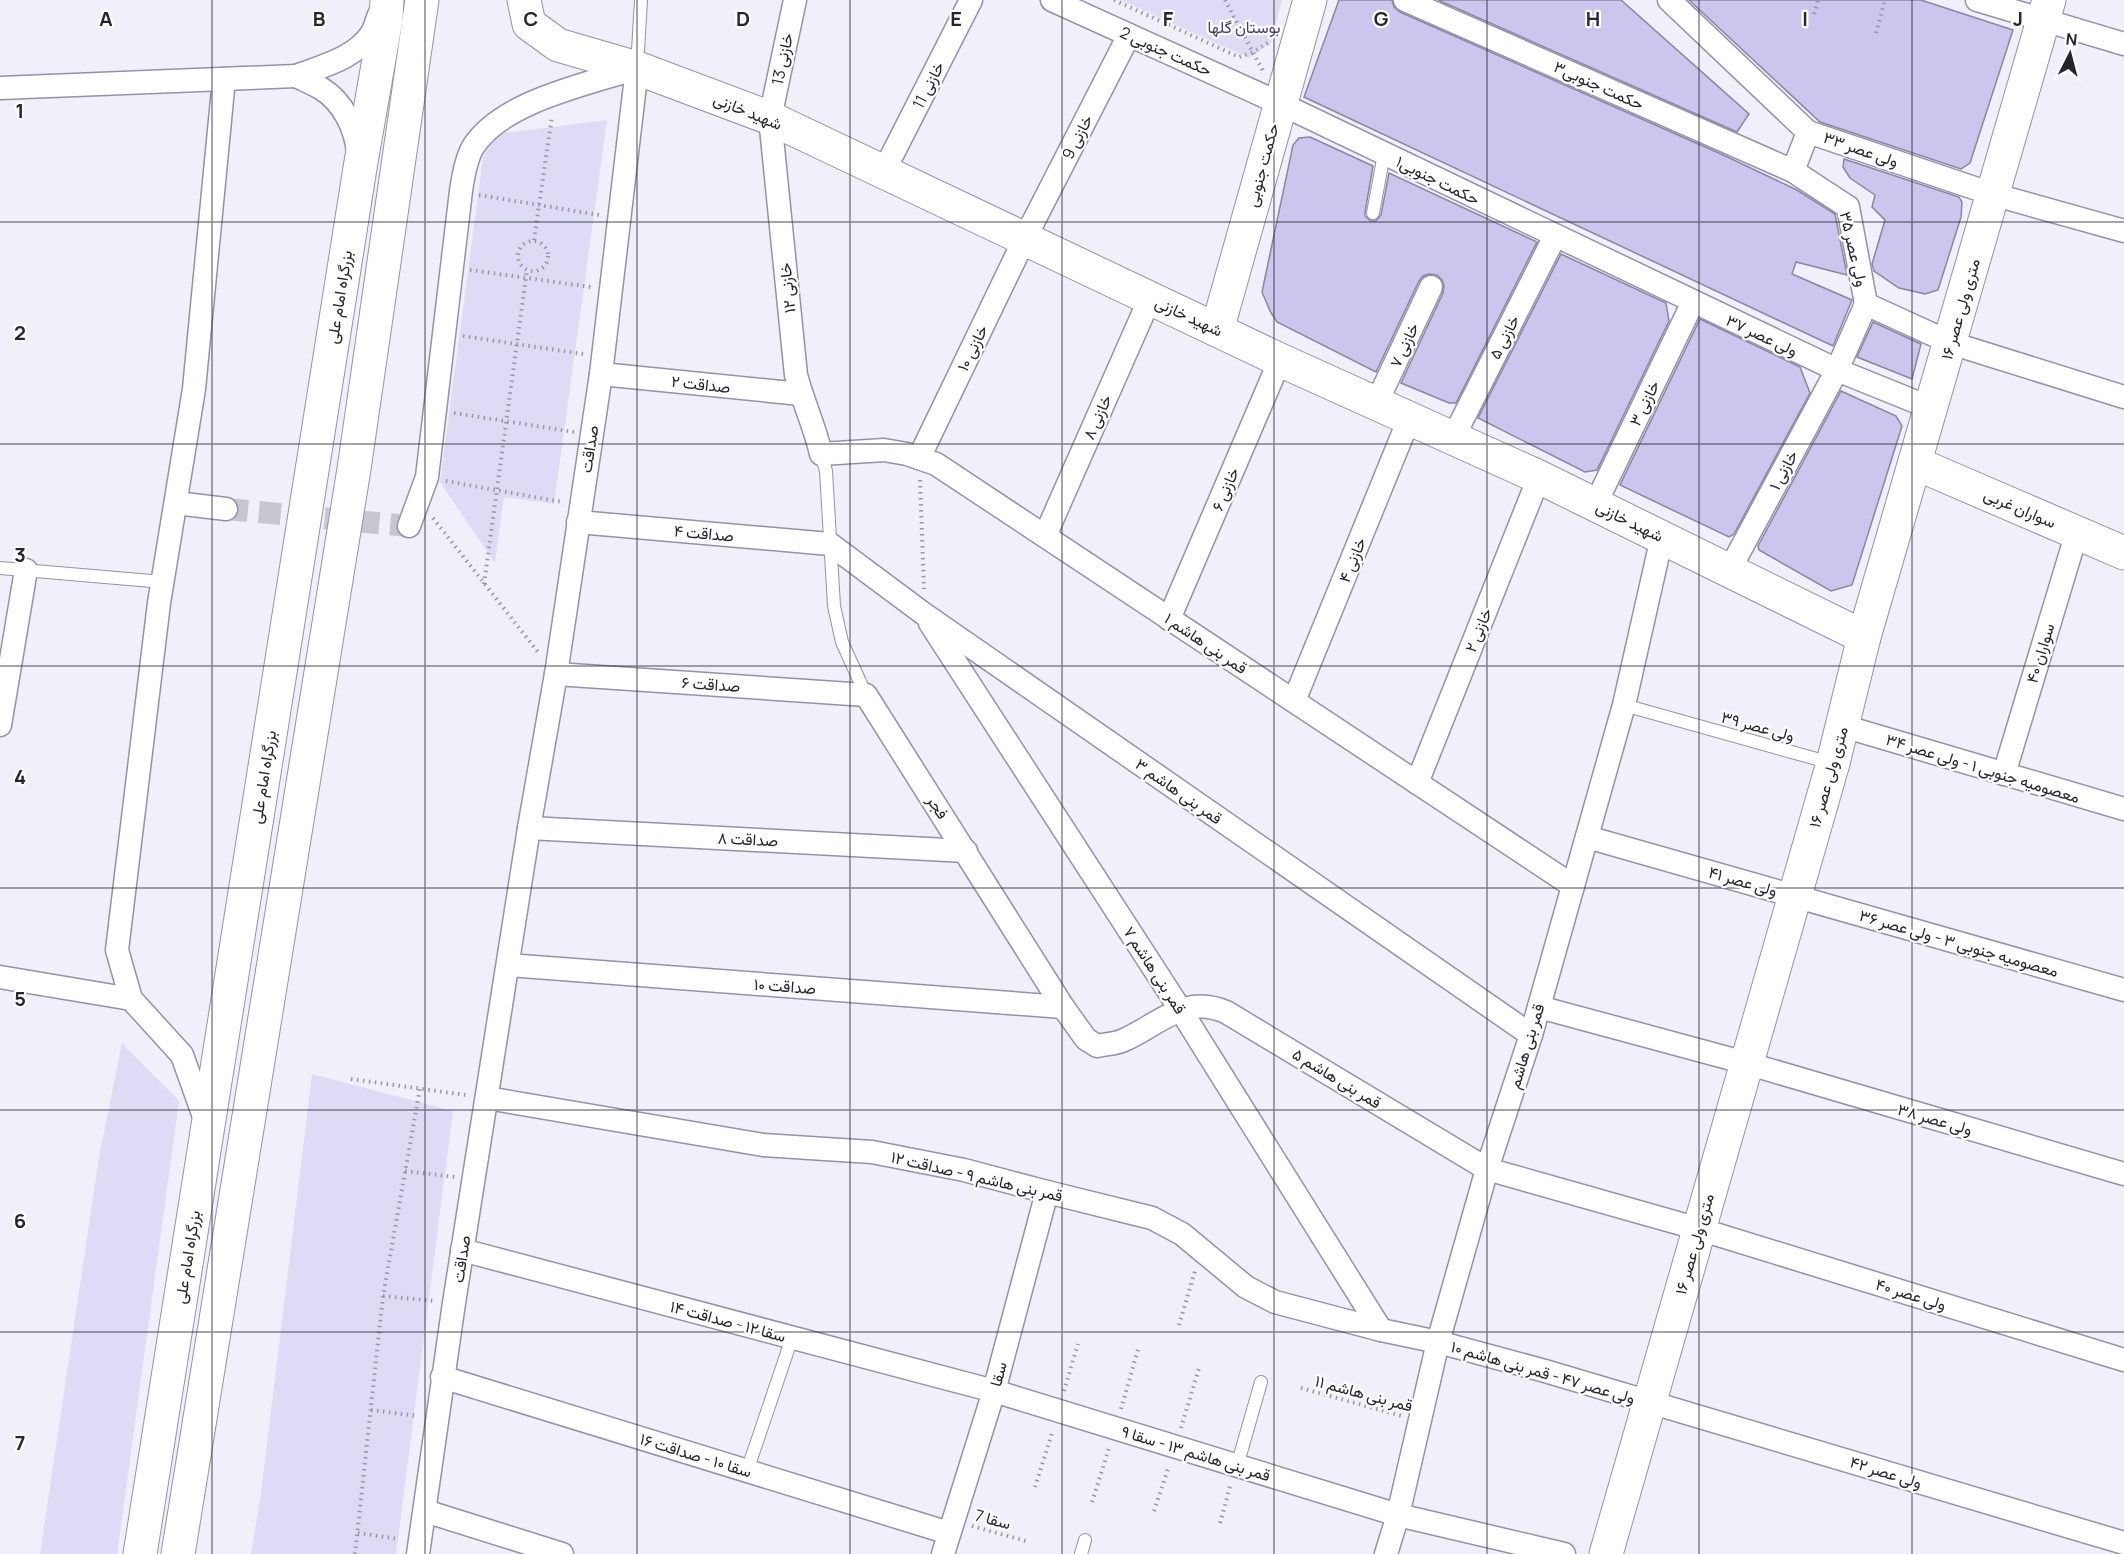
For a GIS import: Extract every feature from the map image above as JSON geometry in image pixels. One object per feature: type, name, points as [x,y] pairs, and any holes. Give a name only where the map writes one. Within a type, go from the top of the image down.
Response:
[{"type":"main road","name":"بزرگراه امام علی","points":[[140,1554],[360,168],[386,19],[386,0]]},
{"type":"main road","points":[[178,1554],[354,469],[422,0]]},
{"type":"main road","name":"شهید خازنی","points":[[524,0],[530,24],[558,45],[637,68],[770,118],[1280,360],[1539,477],[1864,637]]},
{"type":"main road","name":"حکمت جنوبی","points":[[1217,330],[1279,103],[1310,0]]},
{"type":"main road","name":"۱۶ متری ولی عصر","points":[[1606,1554],[1833,763],[1864,637],[2046,10]]},
{"type":"main road","name":"سواران غربی","points":[[1915,463],[2124,553]]},
{"type":"street","points":[[0,88],[296,76],[340,60],[357,48],[372,31],[386,0]]},
{"type":"street","name":"خازنی 13","points":[[770,118],[795,0]]},
{"type":"street","name":"خازنی 11","points":[[884,171],[971,0]]},
{"type":"street","name":"حکمت جنوبی 2","points":[[1052,0],[1279,103]]},
{"type":"street","name":"حکمت جنوبی۳","points":[[1406,0],[1793,171]]},
{"type":"street","name":"ولی عصر ۳۳","points":[[1669,0],[1808,132],[1992,194],[2124,231]]},
{"type":"street","points":[[1977,0],[2046,10],[2124,44]]},
{"type":"street","name":"خازنی 9","points":[[1025,238],[1129,35]]},
{"type":"street","points":[[409,526],[427,477],[461,191],[473,148],[489,129],[509,112],[555,94],[637,68]]},
{"type":"street","name":"صداقت","points":[[419,1548],[442,1377],[529,828],[556,674],[602,365],[637,68]]},
{"type":"street","points":[[296,76],[323,89],[344,111],[357,138],[360,168]]},
{"type":"street","points":[[207,1126],[182,1055],[131,999],[117,950],[163,582],[194,389],[224,79]]},
{"type":"street","name":"حکمت جنوبی۱","points":[[1279,103],[1596,256]]},
{"type":"street","name":"خازنی ۱۲","points":[[770,118],[796,375],[816,431],[821,454]]},
{"type":"street","points":[[1793,171],[1808,132]]},
{"type":"street","name":"ولی عصر ۳۵","points":[[1793,171],[1848,207],[1866,304],[1951,343],[2124,398]]},
{"type":"street","name":"خازنی ۵","points":[[1453,438],[1555,236]]},
{"type":"street","name":"خازنی ۱۰","points":[[919,458],[1025,238]]},
{"type":"street","name":"ولی عصر ۳۷","points":[[1596,256],[1837,370],[1931,408]]},
{"type":"street","name":"خازنی ۷","points":[[1376,404],[1431,287]]},
{"type":"street","name":"خازنی ۸","points":[[1045,536],[1150,298]]},
{"type":"street","name":"خازنی ۳","points":[[1595,505],[1693,302]]},
{"type":"street","name":"خازنی ۱","points":[[1730,570],[1837,370],[1866,304]]},
{"type":"street","name":"خازنی ۶","points":[[1169,619],[1280,360]]},
{"type":"street","name":"صداقت ۲","points":[[602,365],[801,394]]},
{"type":"street","name":"خازنی ۴","points":[[1294,701],[1409,419]]},
{"type":"street","name":"قمر بنی هاشم ۱","points":[[821,454],[884,450],[907,453],[936,464],[1573,886]]},
{"type":"street","name":"خازنی ۲","points":[[1417,783],[1539,477]]},
{"type":"street","points":[[176,503],[226,509]]},
{"type":"street","name":"صداقت ۴","points":[[579,514],[830,544]]},
{"type":"street","name":"سواران ۴۰","points":[[2004,774],[2077,532]]},
{"type":"street","name":"قمر بنی هاشم","points":[[1386,1554],[1398,1515],[1438,1342],[1487,1169],[1531,1035],[1624,705],[1662,537]]},
{"type":"street","name":"قمر بنی هاشم ۳","points":[[830,544],[924,614],[1531,1035]]},
{"type":"street","points":[[0,725],[26,570]]},
{"type":"street","name":"قمر بنی هاشم ۷","points":[[924,614],[1180,1009],[1381,1330]]},
{"type":"street","name":"صداقت ۶","points":[[556,674],[866,695]]},
{"type":"street","name":"فجر","points":[[866,695],[1063,1007],[1086,1039],[1097,1046],[1122,1042],[1180,1009]]},
{"type":"street","name":"معصومیه جنوبی ۱ - ولی عصر ۳۴","points":[[1843,726],[2124,809]]},
{"type":"street","name":"صداقت ۸","points":[[529,828],[966,851]]},
{"type":"street","name":"ولی عصر ۴۱","points":[[1587,837],[1795,896]]},
{"type":"street","name":"معصومیه جنوبی ۳ - ولی عصر ۳۶","points":[[1795,896],[2124,990]]},
{"type":"street","name":"صداقت ۱۰","points":[[508,965],[1063,1007]]},
{"type":"street","points":[[0,977],[131,999]]},
{"type":"street","name":"قمر بنی هاشم ۵","points":[[1180,1009],[1212,1006],[1226,1012],[1487,1169],[1699,1229]]},
{"type":"street","name":"ولی عصر ۳۸","points":[[1539,1007],[1746,1063],[2124,1174]]},
{"type":"street","name":"قمر بنی هاشم ۹ - صداقت ۱۲","points":[[487,1098],[763,1145],[872,1152],[964,1170],[1152,1218],[1182,1234],[1246,1287],[1275,1302],[1381,1330],[1438,1342]]},
{"type":"street","name":"سقا","points":[[948,1536],[994,1391],[1047,1192]]},
{"type":"street","name":"ولی عصر ۴۰","points":[[1699,1229],[2124,1360]]},
{"type":"street","name":"سقا ۱۲ - صداقت ۱۴","points":[[462,1250],[994,1391]]},
{"type":"street","name":"ولی عصر ۴۷ - قمر بنی هاشم ۱۰","points":[[1438,1342],[1649,1402]]},
{"type":"street","name":"سقا ۱۰ - صداقت ۱۶","points":[[442,1377],[948,1536]]},
{"type":"street","name":"قمر بنی هاشم ۱۳ - سقا ۹","points":[[994,1391],[1398,1515],[1564,1554]]},
{"type":"street","name":"ولی عصر ۴۲","points":[[1649,1402],[2124,1543]]},
{"type":"street","points":[[425,1511],[562,1554]]},
{"type":"lane","points":[[637,68],[641,0]]},
{"type":"lane","points":[[1372,213],[1384,154]]},
{"type":"lane","name":"فجر","points":[[821,454],[826,471],[834,606],[842,642],[866,695]]},
{"type":"lane","points":[[0,568],[163,582]]},
{"type":"lane","name":"ولی عصر ۳۹","points":[[1624,705],[1833,763]]},
{"type":"lane","points":[[747,1471],[792,1338]]},
{"type":"lane","points":[[1237,1466],[1261,1382]]},
{"type":"lane","points":[[1081,1554],[1085,1540]]},
{"type":"path","points":[[1114,0],[1239,57],[1253,52],[1277,37]]},
{"type":"path","points":[[1225,0],[1279,103]]},
{"type":"path","points":[[1814,14],[1818,0]]},
{"type":"path","points":[[1876,33],[1885,0]]},
{"type":"path","points":[[534,240],[555,94]]},
{"type":"path","points":[[461,191],[619,218]]},
{"type":"path","points":[[534,240],[544,244],[548,254],[546,264],[537,270],[527,270],[519,262],[518,252],[524,243],[534,240]]},
{"type":"path","points":[[452,268],[610,290]]},
{"type":"path","points":[[484,584],[527,270]]},
{"type":"path","points":[[444,333],[517,344],[602,365]]},
{"type":"path","points":[[435,410],[591,435]]},
{"type":"path","points":[[919,458],[924,614]]},
{"type":"path","points":[[427,477],[497,490],[579,514]]},
{"type":"path","points":[[431,515],[556,674]]},
{"type":"path","points":[[351,1079],[487,1098]]},
{"type":"path","points":[[355,1554],[383,1296],[420,1088]]},
{"type":"path","points":[[405,1171],[474,1180]]},
{"type":"path","points":[[1179,1325],[1201,1249]]},
{"type":"path","points":[[383,1296],[454,1303]]},
{"type":"path","name":"قمر بنی هاشم ۱۱","points":[[1301,1388],[1420,1420]]},
{"type":"path","points":[[371,1410],[437,1418]]},
{"type":"path","points":[[1220,1523],[1237,1466]]},
{"type":"path","points":[[358,1533],[419,1548]]},
{"type":"path","name":"سقا 7","points":[[948,1536],[1026,1541]]},
{"type":"green space","name":"بوستان گلها","points":[[1121,0],[1282,0],[1271,43],[1249,58]]},
{"type":"green space","points":[[607,120],[554,504],[504,497],[495,563],[440,482],[483,158],[490,144],[503,133]]},
{"type":"green space","points":[[122,1043],[179,1101],[117,1554],[40,1554],[99,1157]]},
{"type":"green space","points":[[312,1074],[453,1111],[396,1554],[251,1554],[261,1493]]},
{"type":"building","points":[[1339,0],[1392,0],[1394,7],[1400,12],[1721,154],[1797,190],[1835,214],[1847,275],[1796,262],[1792,274],[1852,300],[1833,346],[1304,97]]},
{"type":"building","points":[[1438,0],[1621,0],[1749,114],[1737,132]]},
{"type":"building","points":[[1689,0],[1921,0],[2013,30],[1970,163],[1961,169],[1820,122]]},
{"type":"building","points":[[1310,137],[1373,166],[1365,212],[1365,216],[1371,221],[1376,221],[1381,215],[1389,173],[1537,242],[1456,403],[1449,403],[1401,383],[1443,293],[1444,285],[1437,275],[1423,276],[1419,281],[1376,372],[1277,322],[1270,311],[1262,292],[1293,145],[1299,138]]},
{"type":"building","points":[[1844,159],[1959,197],[1962,202],[1961,217],[1938,290],[1925,294],[1899,288],[1874,271],[1872,264],[1885,220],[1872,207],[1875,195],[1850,178],[1843,167]]},
{"type":"building","points":[[1561,254],[1666,303],[1669,321],[1597,470],[1585,472],[1478,418]]},
{"type":"building","points":[[1700,319],[1800,367],[1810,393],[1734,534],[1729,537],[1620,485]]},
{"type":"building","points":[[1873,322],[1921,344],[1912,379],[1857,357]]},
{"type":"building","points":[[1841,391],[1896,416],[1902,426],[1852,585],[1831,591],[1759,550],[1758,546]]},
{"type":"tunnel","points":[[226,509],[409,526]]}]
